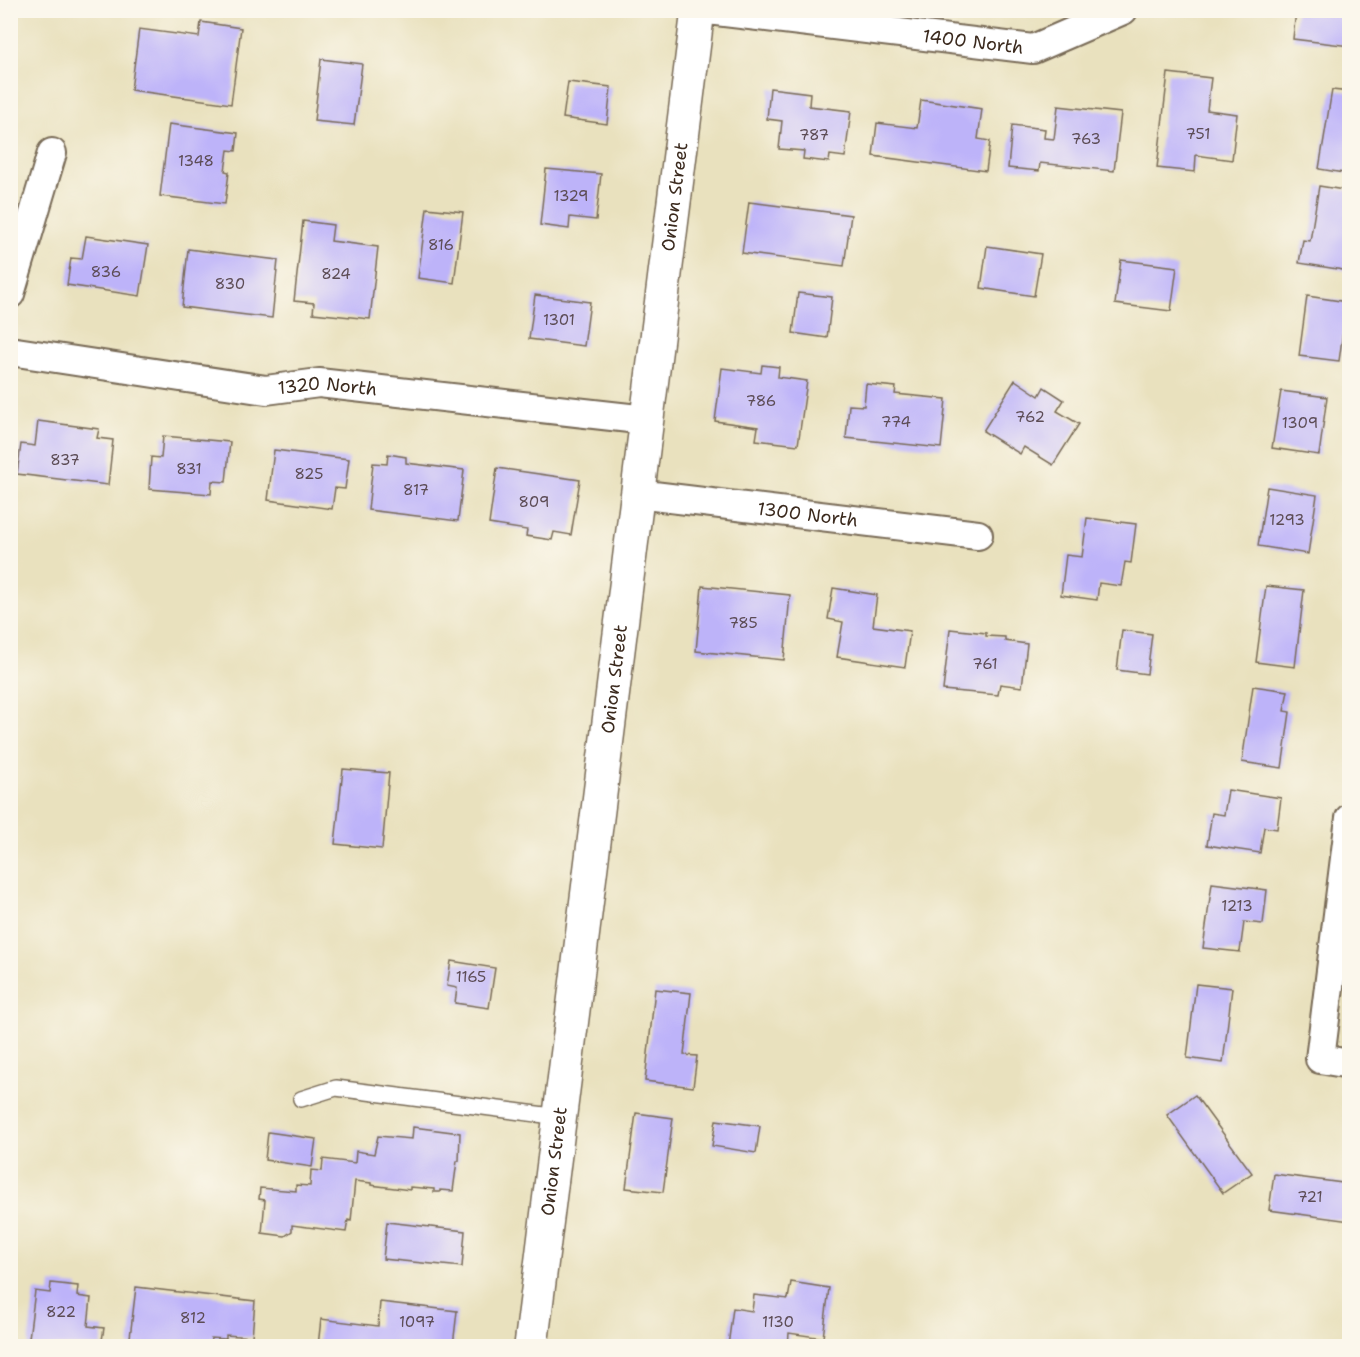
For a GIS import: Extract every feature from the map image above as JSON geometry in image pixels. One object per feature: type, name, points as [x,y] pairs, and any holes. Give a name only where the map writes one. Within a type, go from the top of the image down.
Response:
[{"type":"street","name":"Onion Street","points":[[531,1347],[698,10]]},
{"type":"street","name":"1400 North","points":[[708,10],[1033,49],[1123,10]]},
{"type":"street","points":[[10,294],[52,153]]},
{"type":"street","name":"1320 North","points":[[10,351],[266,390],[319,383],[647,420]]},
{"type":"street","name":"1300 North","points":[[637,495],[978,535]]},
{"type":"street","points":[[1350,818],[1320,1059],[1350,1064]]},
{"type":"lane","points":[[301,1099],[336,1088],[560,1117]]},
{"type":"building","points":[[1296,10],[1350,10],[1350,46],[1293,39]]},
{"type":"building","points":[[201,22],[241,28],[231,104],[131,90],[139,29],[199,37]]},
{"type":"building","points":[[321,59],[362,64],[354,125],[314,121]]},
{"type":"building","points":[[1168,73],[1211,78],[1207,110],[1237,114],[1232,160],[1196,155],[1195,172],[1157,168]]},
{"type":"building","points":[[568,82],[611,87],[607,124],[563,118]]},
{"type":"building","points":[[770,88],[810,93],[809,106],[851,111],[845,157],[830,155],[829,162],[803,159],[804,151],[779,149],[782,121],[767,119]]},
{"type":"building","points":[[1332,90],[1350,92],[1350,174],[1319,169]]},
{"type":"building","points":[[921,100],[982,109],[978,139],[990,141],[986,171],[873,156],[877,123],[917,128]]},
{"type":"building","points":[[1058,106],[1121,113],[1114,171],[1040,163],[1039,171],[1008,168],[1012,125],[1045,129],[1044,138],[1054,139]]},
{"type":"building","points":[[169,124],[238,133],[236,151],[228,150],[225,171],[229,172],[225,204],[160,196]]},
{"type":"building","points":[[546,169],[601,174],[596,220],[570,217],[569,229],[540,225]]},
{"type":"building","points":[[1319,186],[1350,191],[1350,271],[1299,263],[1303,240],[1310,241]]},
{"type":"building","points":[[749,202],[851,215],[844,266],[742,253]]},
{"type":"building","points":[[427,208],[463,212],[454,283],[418,278]]},
{"type":"building","points":[[303,221],[333,225],[331,241],[378,247],[370,319],[313,313],[314,303],[294,301]]},
{"type":"building","points":[[86,236],[148,245],[140,296],[67,285],[71,258],[82,259]]},
{"type":"building","points":[[987,246],[1041,254],[1034,296],[981,288]]},
{"type":"building","points":[[188,249],[278,260],[272,318],[182,307]]},
{"type":"building","points":[[1121,260],[1177,267],[1171,311],[1115,304]]},
{"type":"building","points":[[798,293],[832,297],[827,338],[793,333]]},
{"type":"building","points":[[535,295],[590,302],[584,346],[529,339]]},
{"type":"building","points":[[1307,296],[1347,302],[1339,361],[1299,356]]},
{"type":"building","points":[[762,365],[779,367],[778,377],[807,381],[798,445],[756,440],[758,427],[715,421],[722,368],[761,373]]},
{"type":"building","points":[[1015,380],[1039,396],[1044,387],[1064,400],[1057,411],[1079,424],[1053,465],[1024,447],[1020,454],[983,431]]},
{"type":"building","points":[[866,384],[896,387],[895,394],[946,399],[941,448],[846,438],[849,405],[864,406]]},
{"type":"building","points":[[1281,391],[1327,397],[1319,455],[1272,448]]},
{"type":"building","points":[[38,421],[99,429],[97,438],[113,440],[108,485],[17,474],[21,444],[35,446]]},
{"type":"building","points":[[163,436],[230,442],[226,482],[212,481],[211,494],[149,489],[151,457],[161,458]]},
{"type":"building","points":[[274,450],[349,459],[345,489],[335,488],[332,509],[268,500]]},
{"type":"building","points":[[388,454],[406,457],[406,463],[464,470],[458,521],[368,510],[373,463],[387,464]]},
{"type":"building","points":[[497,468],[580,480],[571,535],[554,532],[552,540],[526,536],[527,530],[489,524]]},
{"type":"building","points":[[1267,487],[1317,495],[1308,554],[1258,546]]},
{"type":"building","points":[[1087,518],[1136,524],[1131,563],[1125,562],[1121,586],[1099,583],[1097,600],[1061,595],[1066,555],[1082,557]]},
{"type":"building","points":[[702,586],[790,595],[784,660],[696,651]]},
{"type":"building","points":[[1266,586],[1304,590],[1295,667],[1256,662]]},
{"type":"building","points":[[833,588],[877,595],[873,626],[910,631],[905,667],[837,657],[843,622],[828,619]]},
{"type":"building","points":[[950,629],[986,633],[986,636],[1005,637],[1005,641],[1027,644],[1022,687],[1000,684],[998,695],[943,690]]},
{"type":"building","points":[[1122,630],[1152,634],[1147,674],[1117,670]]},
{"type":"building","points":[[1253,686],[1288,691],[1284,711],[1290,712],[1282,768],[1242,762]]},
{"type":"building","points":[[343,769],[389,773],[382,849],[335,844]]},
{"type":"building","points":[[1228,790],[1281,798],[1277,829],[1264,827],[1260,853],[1207,845],[1212,813],[1224,815]]},
{"type":"building","points":[[1212,883],[1267,890],[1263,924],[1244,922],[1240,952],[1203,948]]},
{"type":"building","points":[[451,961],[495,968],[489,1008],[455,1003],[457,988],[447,986]]},
{"type":"building","points":[[1196,984],[1232,988],[1223,1063],[1187,1058]]},
{"type":"building","points":[[655,989],[691,993],[684,1055],[697,1056],[693,1087],[645,1081]]},
{"type":"building","points":[[1195,1095],[1252,1173],[1223,1193],[1167,1115]]},
{"type":"building","points":[[636,1113],[673,1118],[663,1192],[626,1188]]},
{"type":"building","points":[[716,1120],[760,1126],[756,1153],[712,1146]]},
{"type":"building","points":[[413,1127],[460,1133],[459,1161],[457,1161],[453,1191],[434,1192],[434,1189],[410,1187],[410,1190],[355,1181],[351,1221],[348,1220],[346,1232],[292,1225],[292,1231],[285,1236],[262,1233],[265,1200],[259,1199],[260,1188],[296,1191],[296,1185],[310,1186],[311,1170],[322,1171],[323,1159],[355,1163],[356,1151],[374,1154],[378,1136],[412,1139]]},
{"type":"building","points":[[268,1132],[316,1139],[312,1167],[265,1160]]},
{"type":"building","points":[[1274,1174],[1350,1184],[1350,1221],[1269,1210]]},
{"type":"building","points":[[387,1222],[465,1231],[462,1267],[383,1259]]},
{"type":"building","points":[[791,1282],[829,1288],[823,1338],[789,1333],[788,1346],[728,1346],[733,1308],[752,1311],[754,1295],[788,1299]]},
{"type":"building","points":[[51,1283],[78,1286],[77,1296],[91,1298],[88,1326],[104,1328],[101,1346],[28,1346],[35,1291],[50,1293]]},
{"type":"building","points":[[136,1287],[255,1301],[252,1337],[226,1335],[226,1339],[211,1338],[210,1345],[198,1344],[198,1346],[129,1346]]},
{"type":"building","points":[[380,1302],[457,1311],[453,1346],[318,1346],[321,1319],[378,1326]]}]
